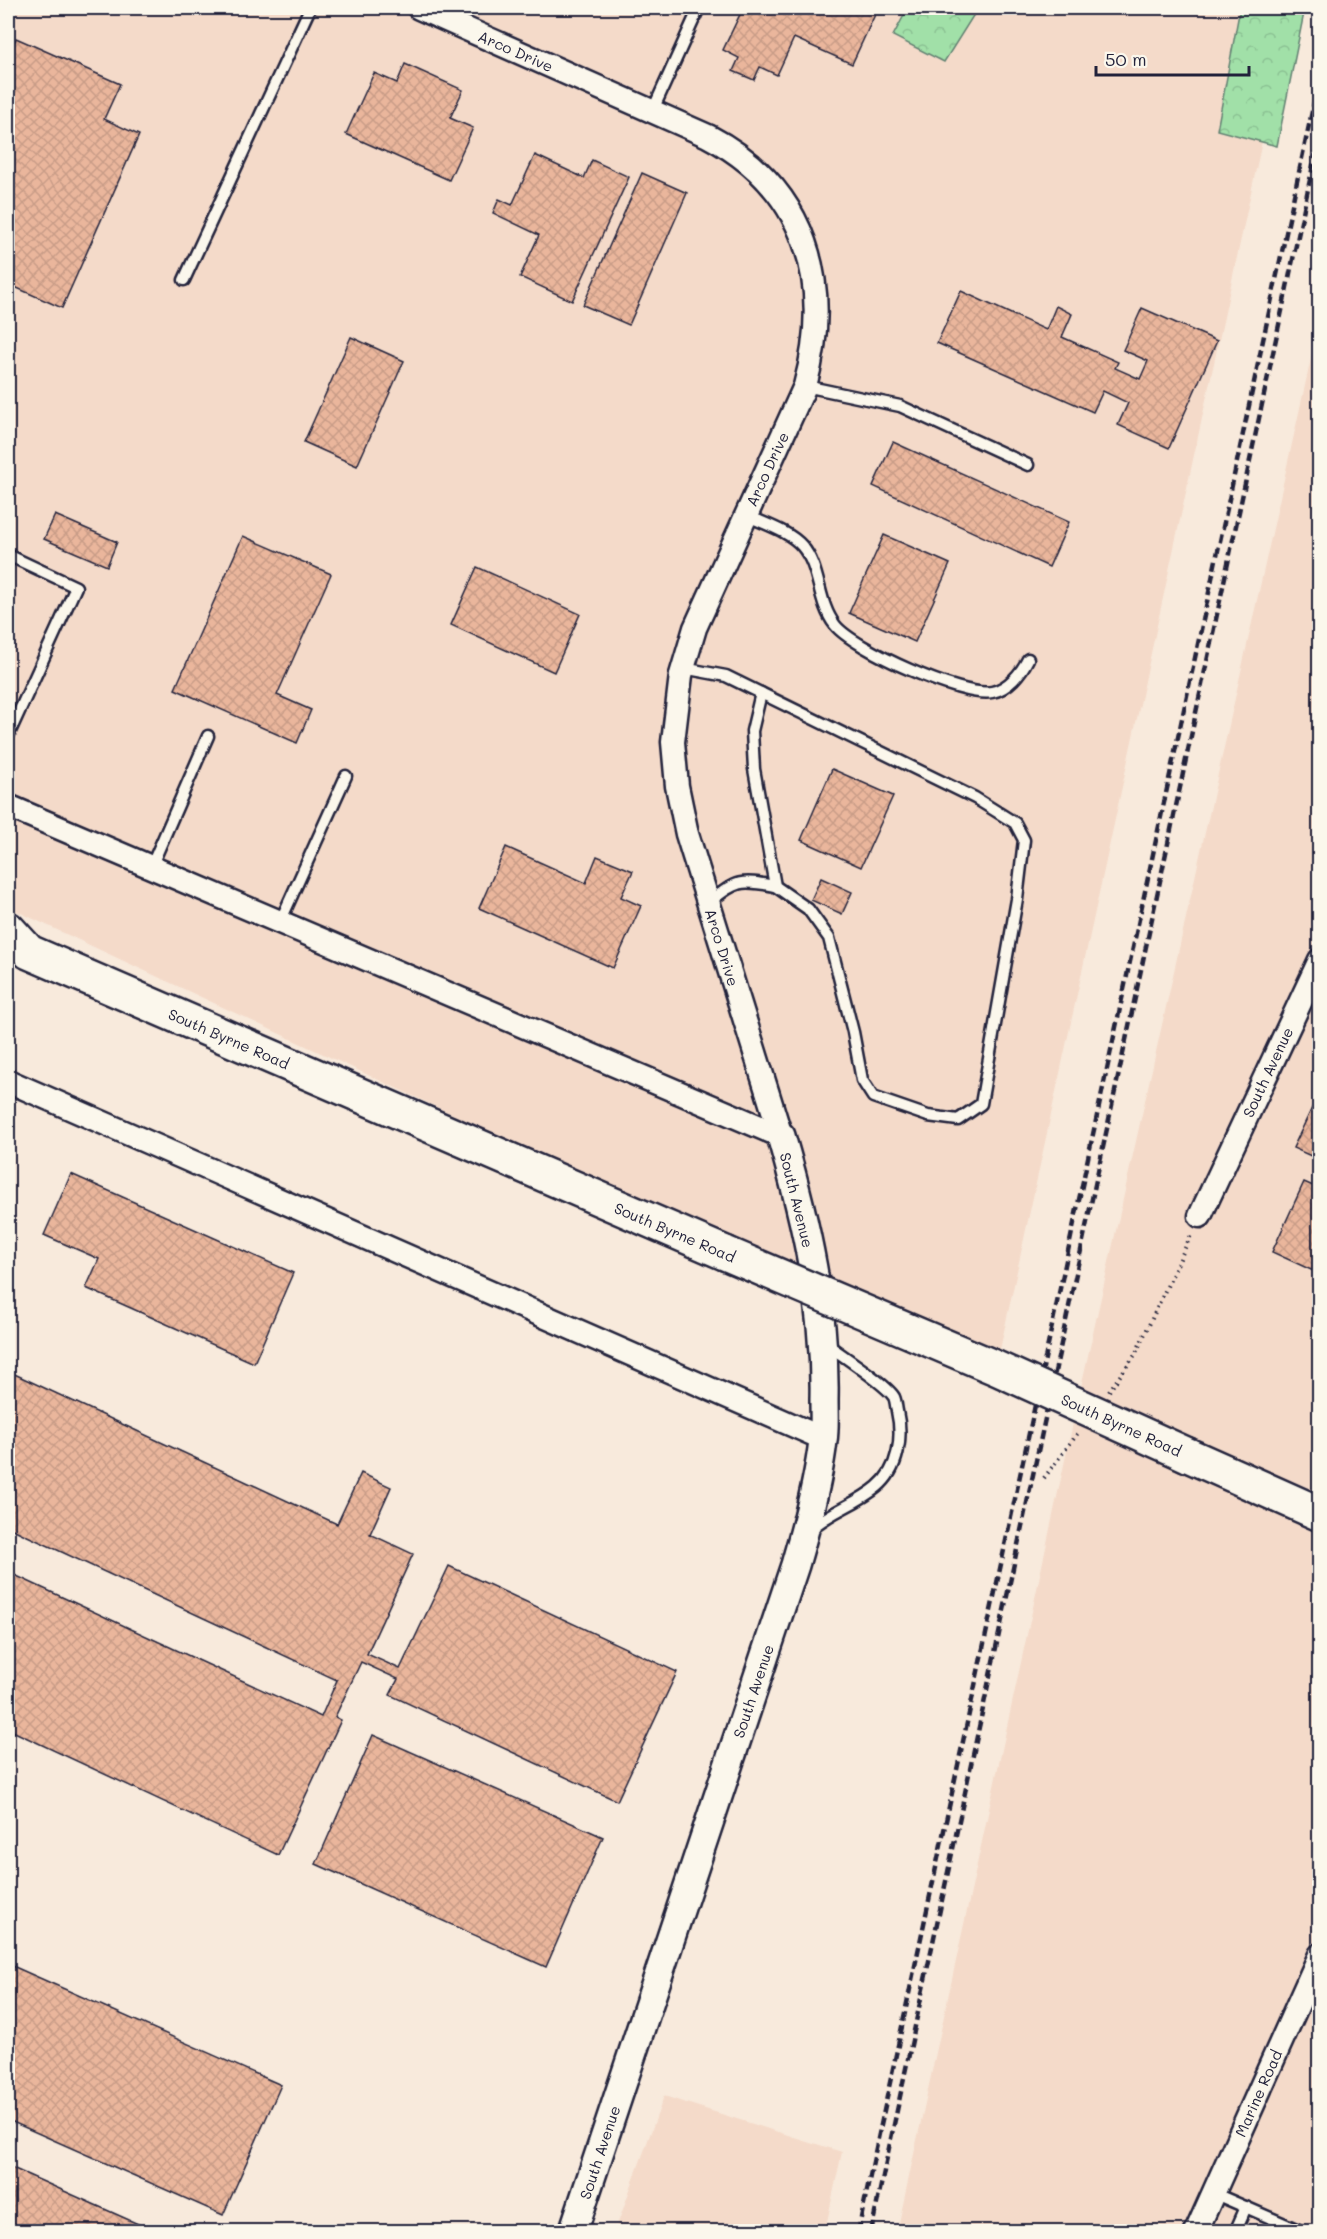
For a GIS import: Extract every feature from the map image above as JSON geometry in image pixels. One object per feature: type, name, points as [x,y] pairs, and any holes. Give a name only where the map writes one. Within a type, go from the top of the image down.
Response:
[{"type":"main road","name":"South Byrne Road","points":[[15,945],[996,1368],[1320,1514]]},
{"type":"street","name":"Arco Drive","points":[[419,8],[733,149],[762,174],[780,196],[805,241],[816,297],[813,358],[805,386],[694,628],[683,668],[674,742],[677,786],[687,834],[781,1136]]},
{"type":"street","points":[[8,806],[781,1136]]},
{"type":"street","name":"South Avenue","points":[[1200,1216],[1317,973]]},
{"type":"street","points":[[8,1082],[824,1439]]},
{"type":"street","name":"South Avenue","points":[[573,2232],[812,1505],[824,1439],[825,1372],[810,1250],[781,1136]]},
{"type":"street","name":"Marine Road","points":[[1196,2232],[1320,1955]]},
{"type":"lane","points":[[184,280],[310,8]]},
{"type":"lane","points":[[652,112],[699,8]]},
{"type":"lane","points":[[805,386],[900,406],[1028,465]]},
{"type":"lane","points":[[746,515],[800,543],[809,555],[824,605],[836,627],[846,636],[900,666],[959,689],[977,693],[994,692],[1010,682],[1021,673],[1028,659]]},
{"type":"lane","points":[[8,555],[76,588],[8,736]]},
{"type":"lane","points":[[683,668],[726,676],[975,798],[1015,823],[1024,840],[1017,899],[981,1104],[958,1120],[928,1116],[873,1097],[862,1080],[853,1032],[829,938],[808,909],[775,886],[748,881],[734,883],[708,903]]},
{"type":"lane","points":[[761,693],[752,731],[753,769],[775,886]]},
{"type":"lane","points":[[151,867],[208,736]]},
{"type":"lane","points":[[280,922],[346,776]]},
{"type":"lane","points":[[803,1536],[820,1521],[860,1500],[879,1486],[894,1463],[900,1445],[894,1398],[883,1386],[822,1341]]},
{"type":"lane","points":[[1213,2193],[1303,2232]]},
{"type":"lane","points":[[1235,2232],[1246,2207]]},
{"type":"path","points":[[1107,1393],[1135,1355],[1200,1216]]},
{"type":"path","points":[[1044,1478],[1079,1431]]},
{"type":"shaded area","points":[[8,8],[1291,8],[996,1368],[8,907]]},
{"type":"shaded area","points":[[1319,323],[1319,2231],[897,2232],[1077,1405]]},
{"type":"shaded area","points":[[664,2096],[842,2152],[825,2231],[615,2231]]},
{"type":"green space","points":[[908,8],[978,8],[944,62],[893,36]]},
{"type":"green space","points":[[1240,8],[1305,8],[1277,146],[1217,130]]},
{"type":"building","points":[[743,8],[796,8],[804,11],[806,8],[878,8],[852,64],[794,38],[777,75],[760,67],[754,80],[733,71],[739,58],[723,50]]},
{"type":"building","points":[[16,38],[120,84],[104,119],[139,135],[62,308],[8,284],[8,57]]},
{"type":"building","points":[[405,64],[463,90],[450,118],[473,128],[449,180],[346,134],[374,73],[397,83]]},
{"type":"building","points":[[535,155],[584,178],[592,160],[629,177],[572,301],[520,277],[539,235],[493,213],[499,199],[512,205]]},
{"type":"building","points":[[642,173],[687,193],[629,325],[583,305]]},
{"type":"building","points":[[961,291],[1046,330],[1056,306],[1072,314],[1062,337],[1118,362],[1115,368],[1140,379],[1148,361],[1123,350],[1142,308],[1217,341],[1169,448],[1118,425],[1128,403],[1103,391],[1093,412],[937,343]]},
{"type":"building","points":[[351,337],[404,361],[357,466],[304,442]]},
{"type":"building","points":[[893,442],[1069,522],[1049,567],[873,486]]},
{"type":"building","points":[[55,515],[117,542],[107,566],[44,539]]},
{"type":"building","points":[[884,535],[950,564],[915,642],[849,613]]},
{"type":"building","points":[[243,536],[331,574],[277,695],[311,710],[297,743],[175,689]]},
{"type":"building","points":[[477,567],[580,614],[554,672],[451,625]]},
{"type":"building","points":[[832,769],[893,796],[861,867],[801,840]]},
{"type":"building","points":[[506,847],[586,883],[597,856],[633,871],[621,897],[641,906],[613,968],[479,908]]},
{"type":"building","points":[[821,878],[852,892],[842,914],[811,900]]},
{"type":"building","points":[[1320,1091],[1320,1160],[1293,1148]]},
{"type":"building","points":[[71,1174],[293,1273],[254,1363],[86,1288],[99,1259],[44,1235]]},
{"type":"building","points":[[1304,1182],[1320,1189],[1320,1274],[1272,1252]]},
{"type":"building","points":[[8,1371],[337,1524],[361,1473],[391,1487],[370,1534],[413,1554],[367,1654],[400,1669],[449,1566],[677,1672],[617,1801],[390,1695],[398,1679],[361,1662],[335,1717],[341,1720],[278,1855],[8,1729],[8,1572],[321,1717],[337,1680],[8,1527]]},
{"type":"building","points":[[373,1735],[603,1837],[546,1967],[316,1864]]},
{"type":"building","points":[[8,1964],[281,2085],[223,2215],[8,2120]]},
{"type":"building","points":[[8,2166],[156,2232],[8,2232]]},
{"type":"railway","points":[[858,2232],[1320,74]]},
{"type":"railway","points":[[871,2232],[1320,133]]}]
